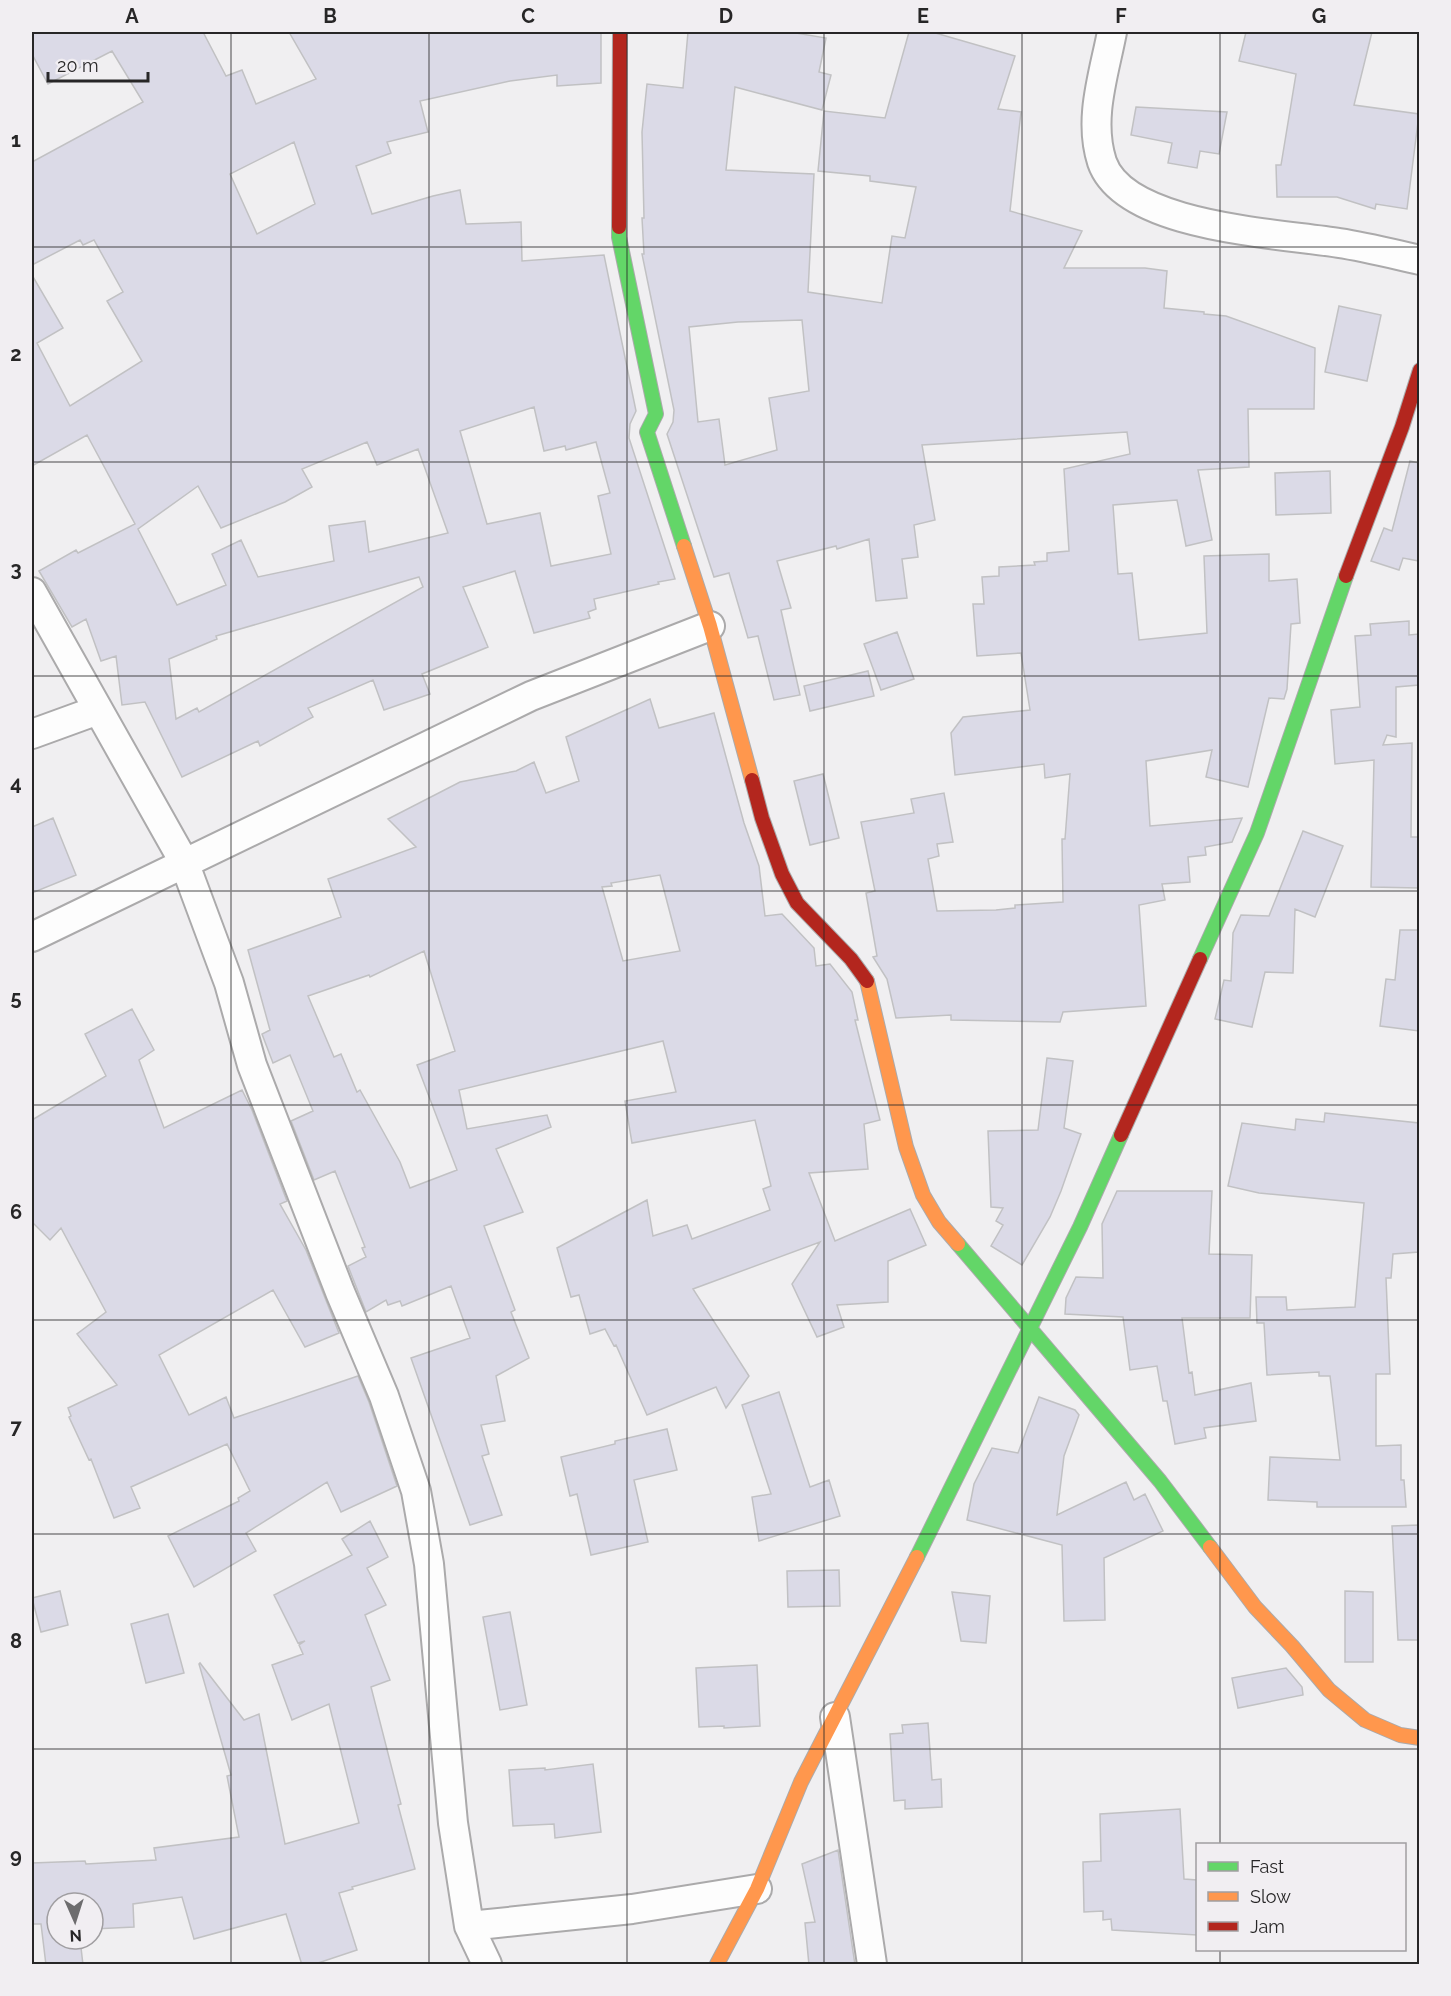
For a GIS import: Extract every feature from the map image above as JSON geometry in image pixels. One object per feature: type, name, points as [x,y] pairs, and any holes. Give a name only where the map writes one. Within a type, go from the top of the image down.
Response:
[{"type":"street","points":[[620,32],[619,237],[656,414],[646,432],[710,626],[762,818],[782,874],[796,903],[851,959],[868,984],[906,1147],[923,1195],[939,1222],[1160,1481],[1255,1607],[1329,1690],[1365,1720],[1400,1735],[1419,1738]]},
{"type":"street","points":[[1112,32],[1095,119],[1103,164],[1119,187],[1139,201],[1164,212],[1187,218],[1256,232],[1340,243],[1419,260]]},
{"type":"street","points":[[717,1965],[757,1889],[801,1782],[903,1586],[1080,1227],[1257,833],[1350,564],[1402,427],[1419,370]]},
{"type":"street","points":[[32,592],[184,862],[230,983],[252,1065],[336,1281],[384,1396],[416,1491],[429,1564],[453,1823],[469,1926],[487,1965]]},
{"type":"street","points":[[32,937],[531,696],[710,626]]},
{"type":"street","points":[[32,734],[98,710]]},
{"type":"street","points":[[835,1717],[872,1965]]},
{"type":"street","points":[[469,1926],[632,1909],[757,1889]]},
{"type":"building","points":[[32,32],[203,32],[226,76],[242,70],[256,104],[316,79],[289,32],[601,32],[601,83],[557,86],[557,75],[510,81],[420,101],[428,132],[387,142],[391,153],[356,166],[372,214],[460,190],[466,224],[521,222],[522,261],[604,255],[636,411],[630,424],[629,438],[675,579],[594,599],[596,609],[588,612],[590,618],[534,633],[515,571],[463,587],[488,647],[422,674],[430,694],[384,710],[373,680],[308,708],[313,717],[260,746],[258,741],[182,777],[145,702],[122,705],[116,656],[101,661],[86,619],[72,627],[39,571],[76,550],[78,553],[135,524],[87,435],[32,466],[32,275],[63,328],[37,343],[70,406],[142,361],[107,301],[123,292],[94,240],[83,245],[80,240],[32,265],[32,162],[143,102],[112,51],[48,84],[32,54]],"holes":[[[294,142],[315,204],[257,234],[230,174]],[[534,407],[544,451],[565,446],[566,450],[596,442],[610,493],[598,496],[611,554],[551,566],[540,513],[487,524],[460,431]],[[367,442],[377,465],[418,449],[448,533],[369,552],[365,521],[329,526],[334,561],[258,577],[241,540],[212,554],[226,585],[177,605],[138,529],[198,486],[221,528],[285,502],[312,487],[302,469]],[[419,577],[423,587],[199,712],[197,708],[176,719],[169,659],[217,639],[216,636]]]},
{"type":"building","points":[[688,32],[790,32],[826,38],[819,72],[831,75],[822,110],[735,87],[726,170],[814,174],[808,292],[882,303],[892,236],[905,238],[916,187],[870,181],[870,176],[818,171],[824,111],[885,118],[909,32],[932,32],[1015,56],[998,109],[1021,112],[1010,211],[1082,231],[1064,268],[1145,268],[1167,271],[1164,308],[1226,316],[1315,348],[1314,409],[1248,409],[1249,467],[1198,470],[1212,540],[1186,546],[1177,500],[1113,505],[1118,574],[1132,573],[1139,640],[1207,633],[1204,556],[1269,554],[1269,581],[1297,579],[1300,623],[1291,624],[1287,689],[1284,699],[1269,698],[1248,787],[1206,777],[1212,750],[1146,761],[1150,826],[1242,818],[1232,842],[1205,847],[1206,855],[1188,857],[1190,882],[1162,884],[1165,900],[1139,905],[1146,1006],[1063,1012],[1060,1022],[951,1020],[951,1015],[896,1018],[887,979],[873,957],[877,956],[866,893],[875,891],[861,822],[914,813],[911,799],[944,793],[953,842],[937,844],[939,856],[928,859],[937,911],[996,910],[1015,908],[1015,905],[1063,902],[1062,839],[1065,839],[1070,774],[1045,778],[1044,764],[955,775],[951,733],[963,717],[1030,710],[1021,653],[977,656],[973,604],[984,604],[982,577],[999,576],[999,567],[1035,565],[1034,562],[1047,561],[1047,553],[1069,551],[1064,469],[1130,454],[1127,432],[922,445],[935,520],[914,525],[918,557],[902,559],[907,598],[876,601],[869,539],[837,549],[836,546],[777,561],[791,608],[781,610],[800,695],[774,700],[758,636],[748,638],[729,573],[714,577],[667,434],[673,422],[674,410],[642,254],[644,254],[642,218],[644,218],[642,132],[647,84],[683,88]],"holes":[[[802,320],[809,391],[769,398],[777,450],[725,465],[719,419],[698,422],[689,327],[738,322]]]},
{"type":"building","points":[[1246,32],[1372,32],[1354,105],[1419,114],[1407,209],[1376,204],[1375,209],[1337,197],[1277,197],[1276,165],[1281,165],[1296,74],[1239,61]]},
{"type":"building","points":[[1136,107],[1227,112],[1219,154],[1200,151],[1197,168],[1168,163],[1172,143],[1131,135]]},
{"type":"building","points":[[1339,306],[1381,315],[1367,381],[1325,372]]},
{"type":"building","points":[[1410,461],[1419,463],[1419,561],[1403,558],[1399,570],[1371,561],[1384,528],[1392,531]]},
{"type":"building","points":[[1330,471],[1331,513],[1276,515],[1275,473]]},
{"type":"building","points":[[1409,621],[1409,635],[1419,634],[1419,685],[1396,687],[1396,737],[1387,735],[1383,745],[1412,743],[1411,837],[1419,837],[1419,888],[1371,887],[1374,760],[1335,764],[1331,710],[1360,707],[1355,636],[1371,635],[1370,624]]},
{"type":"building","points":[[897,632],[914,679],[881,690],[864,644]]},
{"type":"building","points":[[868,671],[874,696],[810,711],[804,686]]},
{"type":"building","points":[[650,699],[659,728],[714,713],[744,823],[759,866],[765,916],[782,914],[814,948],[816,966],[830,964],[852,992],[858,1020],[855,1020],[880,1120],[864,1124],[868,1169],[809,1173],[835,1241],[910,1209],[926,1245],[888,1261],[888,1302],[837,1305],[844,1327],[817,1337],[792,1284],[820,1242],[693,1289],[749,1376],[726,1408],[716,1387],[647,1415],[616,1345],[614,1346],[605,1329],[590,1334],[579,1295],[571,1297],[557,1248],[647,1200],[653,1236],[687,1225],[692,1239],[770,1210],[763,1189],[771,1186],[755,1120],[632,1143],[625,1101],[676,1092],[663,1041],[459,1090],[467,1129],[547,1115],[551,1127],[496,1149],[523,1212],[484,1226],[515,1310],[511,1312],[529,1358],[496,1376],[505,1421],[481,1425],[489,1454],[482,1456],[502,1515],[470,1525],[411,1358],[470,1338],[451,1286],[402,1306],[400,1301],[388,1305],[386,1300],[366,1312],[348,1266],[366,1257],[362,1248],[365,1247],[335,1171],[314,1180],[291,1121],[313,1111],[290,1055],[273,1063],[262,1034],[270,1030],[248,950],[341,917],[328,879],[416,847],[388,819],[460,782],[516,771],[534,762],[546,793],[579,781],[566,737]],"holes":[[[660,875],[680,951],[623,961],[602,887],[612,886],[611,883]],[[424,951],[455,1051],[417,1065],[457,1170],[410,1188],[400,1162],[360,1090],[357,1092],[341,1054],[334,1057],[308,996],[369,975],[370,977]]]},
{"type":"building","points":[[823,774],[839,838],[810,845],[794,781]]},
{"type":"building","points":[[53,818],[76,875],[32,893],[32,827]]},
{"type":"building","points":[[1303,831],[1343,846],[1315,917],[1295,909],[1293,973],[1265,972],[1252,1027],[1215,1019],[1224,980],[1231,981],[1233,933],[1241,915],[1269,916]]},
{"type":"building","points":[[1400,930],[1419,930],[1419,1031],[1380,1026],[1386,979],[1395,980]]},
{"type":"building","points":[[132,1009],[154,1050],[139,1060],[164,1128],[242,1090],[287,1201],[280,1204],[306,1250],[339,1333],[305,1347],[273,1290],[159,1355],[189,1415],[226,1397],[234,1418],[358,1376],[397,1486],[341,1512],[327,1482],[246,1533],[256,1551],[194,1587],[168,1536],[239,1501],[238,1498],[250,1491],[227,1444],[131,1487],[140,1508],[114,1518],[91,1459],[89,1460],[69,1417],[71,1416],[68,1408],[117,1385],[77,1334],[106,1312],[61,1228],[50,1240],[32,1222],[32,1120],[106,1076],[85,1034]]},
{"type":"building","points":[[1047,1058],[1073,1061],[1064,1128],[1081,1134],[1050,1217],[1022,1265],[991,1246],[1003,1225],[996,1221],[1003,1208],[991,1207],[988,1131],[1038,1130]]},
{"type":"building","points":[[1325,1113],[1419,1123],[1419,1252],[1393,1254],[1391,1278],[1386,1278],[1390,1374],[1376,1374],[1376,1446],[1401,1445],[1401,1480],[1404,1480],[1406,1507],[1317,1507],[1317,1502],[1268,1500],[1270,1457],[1340,1460],[1330,1376],[1319,1376],[1319,1372],[1267,1375],[1264,1323],[1257,1323],[1256,1297],[1286,1297],[1287,1310],[1355,1307],[1364,1203],[1259,1193],[1228,1186],[1242,1123],[1295,1130],[1296,1119],[1324,1122]]},
{"type":"building","points":[[1117,1191],[1212,1191],[1209,1254],[1252,1255],[1250,1318],[1182,1318],[1189,1373],[1192,1372],[1195,1395],[1251,1383],[1256,1421],[1204,1428],[1206,1438],[1175,1444],[1167,1401],[1163,1401],[1157,1366],[1130,1370],[1123,1317],[1065,1314],[1066,1298],[1076,1277],[1103,1278],[1102,1224]]},
{"type":"building","points":[[779,1392],[810,1487],[829,1480],[840,1516],[759,1541],[752,1497],[771,1494],[742,1405]]},
{"type":"building","points":[[1039,1397],[1075,1410],[1079,1415],[1064,1456],[1057,1515],[1126,1482],[1134,1500],[1145,1494],[1163,1531],[1104,1558],[1105,1620],[1064,1621],[1062,1545],[967,1520],[974,1484],[992,1448],[1018,1453]]},
{"type":"building","points":[[667,1429],[677,1470],[634,1480],[648,1542],[591,1555],[577,1494],[570,1496],[561,1457]]},
{"type":"building","points":[[370,1521],[388,1557],[367,1568],[386,1605],[365,1615],[390,1680],[371,1687],[415,1869],[352,1887],[353,1889],[339,1893],[357,1950],[312,1965],[302,1965],[286,1914],[194,1939],[182,1897],[133,1904],[134,1927],[105,1928],[105,1891],[45,1891],[45,1951],[81,1951],[83,1965],[46,1965],[41,1924],[32,1924],[32,1863],[85,1861],[86,1864],[156,1860],[154,1848],[239,1837],[227,1776],[231,1775],[200,1663],[244,1720],[259,1714],[285,1844],[359,1823],[329,1704],[292,1720],[272,1665],[303,1654],[299,1645],[305,1641],[298,1643],[274,1595],[352,1555],[342,1539]]},
{"type":"building","points":[[1419,1525],[1419,1640],[1398,1640],[1392,1526]]},
{"type":"building","points":[[839,1570],[840,1606],[788,1607],[787,1571]]},
{"type":"building","points":[[60,1591],[68,1625],[41,1632],[32,1598]]},
{"type":"building","points":[[1345,1591],[1373,1592],[1373,1662],[1345,1662]]},
{"type":"building","points":[[952,1592],[990,1596],[986,1643],[961,1641]]},
{"type":"building","points":[[510,1612],[527,1705],[500,1710],[483,1617]]},
{"type":"building","points":[[168,1614],[184,1673],[146,1683],[131,1624]]},
{"type":"building","points":[[757,1665],[760,1726],[699,1727],[696,1668]]},
{"type":"building","points":[[1286,1668],[1302,1687],[1303,1695],[1238,1708],[1232,1678]]},
{"type":"building","points":[[928,1723],[932,1780],[941,1779],[942,1807],[905,1809],[905,1800],[894,1801],[890,1734],[903,1733],[902,1725]]},
{"type":"building","points":[[593,1764],[601,1832],[555,1838],[554,1824],[513,1826],[509,1770],[545,1768],[545,1770]]},
{"type":"building","points":[[1180,1809],[1184,1879],[1196,1880],[1196,1935],[1112,1930],[1111,1919],[1103,1920],[1103,1911],[1084,1912],[1083,1862],[1101,1861],[1100,1814]]},
{"type":"building","points":[[838,1850],[855,1965],[809,1965],[805,1923],[815,1922],[802,1864]]},
{"type":"traffic: fast","points":[[619,227],[619,237],[656,414],[647,432],[684,546]]},
{"type":"traffic: fast","points":[[1200,959],[1257,833],[1346,576]]},
{"type":"traffic: fast","points":[[917,1557],[1080,1227],[1121,1135]]},
{"type":"traffic: fast","points":[[958,1244],[1160,1481],[1210,1547]]},
{"type":"traffic: slow","points":[[684,546],[710,626],[752,780]]},
{"type":"traffic: slow","points":[[867,981],[906,1147],[923,1195],[939,1222],[958,1244]]},
{"type":"traffic: slow","points":[[1210,1547],[1255,1607],[1329,1690],[1365,1720],[1400,1735],[1420,1738]]},
{"type":"traffic: slow","points":[[717,1964],[757,1889],[801,1782],[917,1557]]},
{"type":"traffic: jam","points":[[619,227],[620,32]]},
{"type":"traffic: jam","points":[[1346,576],[1402,427],[1420,370]]},
{"type":"traffic: jam","points":[[752,780],[762,818],[782,874],[797,903],[851,959],[867,981]]},
{"type":"traffic: jam","points":[[1121,1135],[1200,959]]}]
